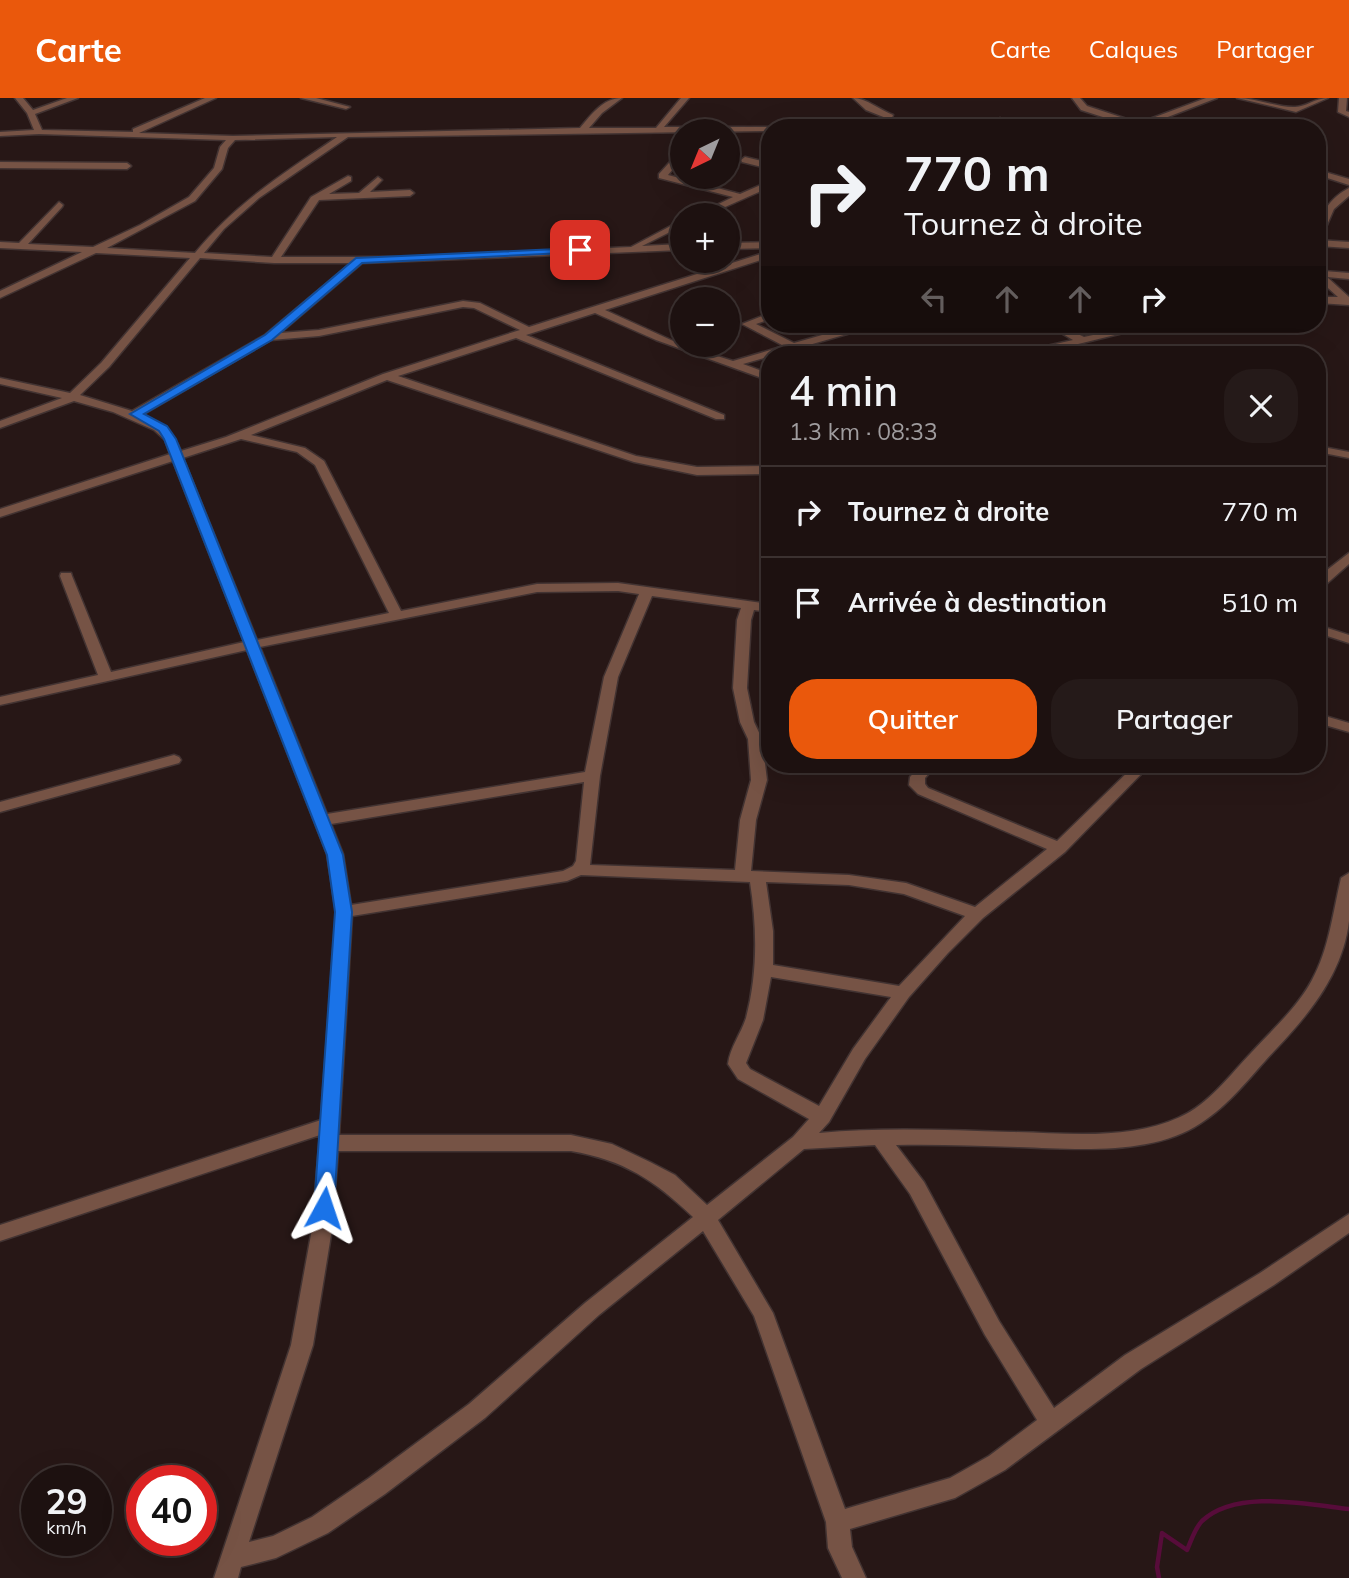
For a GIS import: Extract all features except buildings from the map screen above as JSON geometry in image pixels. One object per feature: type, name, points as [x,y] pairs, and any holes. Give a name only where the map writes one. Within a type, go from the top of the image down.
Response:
[{"type":"street","points":[[19,98],[31,113],[39,132]]},
{"type":"street","points":[[31,113],[74,98]]},
{"type":"street","points":[[130,134],[212,98]]},
{"type":"street","points":[[304,98],[346,107]]},
{"type":"street","points":[[582,131],[599,111],[618,98]]},
{"type":"street","points":[[657,130],[685,98]]},
{"type":"street","points":[[857,98],[869,108],[890,117],[889,119]]},
{"type":"street","points":[[1076,98],[1084,108],[1116,119]]},
{"type":"street","points":[[1159,119],[1213,98]]},
{"type":"street","points":[[1241,98],[1296,110],[1324,98]]},
{"type":"street","points":[[1345,98],[1342,113],[1349,115]]},
{"type":"street","points":[[0,134],[39,132],[233,138],[761,129]]},
{"type":"street","points":[[0,425],[71,398],[105,365],[221,227],[256,197],[321,155],[347,134]]},
{"type":"street","points":[[0,295],[96,250],[192,199],[218,169],[224,147],[233,138]]},
{"type":"street","points":[[745,160],[761,164]]},
{"type":"street","points":[[0,165],[127,166]]},
{"type":"street","points":[[670,167],[662,176],[670,178]]},
{"type":"street","points":[[1326,175],[1349,182]]},
{"type":"street","points":[[274,260],[317,197],[348,179]]},
{"type":"street","points":[[362,195],[378,180]]},
{"type":"street","points":[[728,203],[761,188]]},
{"type":"street","points":[[712,189],[742,197]]},
{"type":"street","points":[[1326,217],[1330,208],[1345,200],[1349,191]]},
{"type":"street","points":[[317,197],[410,193]]},
{"type":"street","points":[[22,245],[60,205]]},
{"type":"street","points":[[1326,207],[1330,208]]},
{"type":"street","points":[[630,249],[670,229]]},
{"type":"street","points":[[1326,244],[1349,246]]},
{"type":"street","points":[[0,245],[274,260],[360,260],[670,247]]},
{"type":"street","points":[[740,246],[761,245]]},
{"type":"street","points":[[0,513],[176,458],[387,376],[761,257]]},
{"type":"street","points":[[135,414],[269,337],[360,260]]},
{"type":"street","points":[[1326,274],[1349,276]]},
{"type":"street","points":[[1326,281],[1348,301]]},
{"type":"street","points":[[1326,300],[1348,301]]},
{"type":"street","points":[[269,337],[319,333],[471,303],[531,332]]},
{"type":"street","points":[[598,311],[660,338],[761,375]]},
{"type":"street","points":[[761,319],[747,324],[761,331]]},
{"type":"street","points":[[765,333],[792,346],[839,333]]},
{"type":"street","points":[[1068,333],[1081,340]]},
{"type":"street","points":[[1057,346],[1113,333]]},
{"type":"street","points":[[519,336],[720,417]]},
{"type":"street","points":[[733,364],[761,355]]},
{"type":"street","points":[[387,376],[634,460],[696,471],[761,470]]},
{"type":"street","points":[[0,382],[135,414],[163,429],[170,439],[335,855],[344,912],[321,1229],[302,1345],[226,1578]]},
{"type":"street","points":[[239,435],[301,450],[320,463],[397,616]]},
{"type":"street","points":[[1326,451],[1349,455]]},
{"type":"street","points":[[1326,577],[1349,557]]},
{"type":"street","points":[[66,576],[107,679]]},
{"type":"street","points":[[0,701],[251,645],[537,588],[595,586],[761,607]]},
{"type":"street","points":[[579,870],[584,861],[590,822],[592,775],[611,677],[647,591]]},
{"type":"street","points":[[749,605],[744,620],[740,688],[747,722],[755,739],[759,780],[748,820],[750,874],[766,923],[766,970],[751,1031],[738,1049],[737,1064],[744,1074],[822,1117]]},
{"type":"street","points":[[1326,632],[1349,639]]},
{"type":"street","points":[[1326,721],[1349,728]]},
{"type":"street","points":[[0,807],[174,760]]},
{"type":"street","points":[[922,773],[917,785],[923,792],[1059,848]]},
{"type":"street","points":[[234,1557],[276,1547],[320,1525],[377,1486],[477,1411],[592,1309],[705,1216],[800,1143],[822,1117],[859,1055],[903,993],[977,914],[1059,848],[1135,773]]},
{"type":"street","points":[[322,820],[592,775]]},
{"type":"street","points":[[344,912],[567,876],[579,870],[750,874],[849,880],[906,889],[977,914]]},
{"type":"street","points":[[800,1143],[845,1137],[920,1136],[1064,1142],[1113,1140],[1157,1134],[1192,1121],[1243,1073],[1300,1011],[1325,972],[1339,930],[1349,878]]},
{"type":"street","points":[[766,970],[903,993]]},
{"type":"street","points":[[0,1233],[330,1133],[571,1143],[605,1149],[667,1181],[705,1216],[763,1313],[838,1522],[840,1548],[854,1578]]},
{"type":"street","points":[[881,1138],[917,1188],[992,1328],[1050,1421]]},
{"type":"street","points":[[838,1522],[955,1488],[997,1463],[1050,1421],[1349,1222]]},
{"type":"waterway","points":[[1159,1578],[1157,1567],[1162,1533],[1187,1550],[1202,1521],[1216,1511],[1233,1505],[1272,1501],[1349,1509]]},
{"type":"route","points":[[324,1208],[341,989],[344,912],[335,855],[274,695],[251,645],[170,439],[163,429],[135,414],[269,337],[360,260],[580,250]]}]
